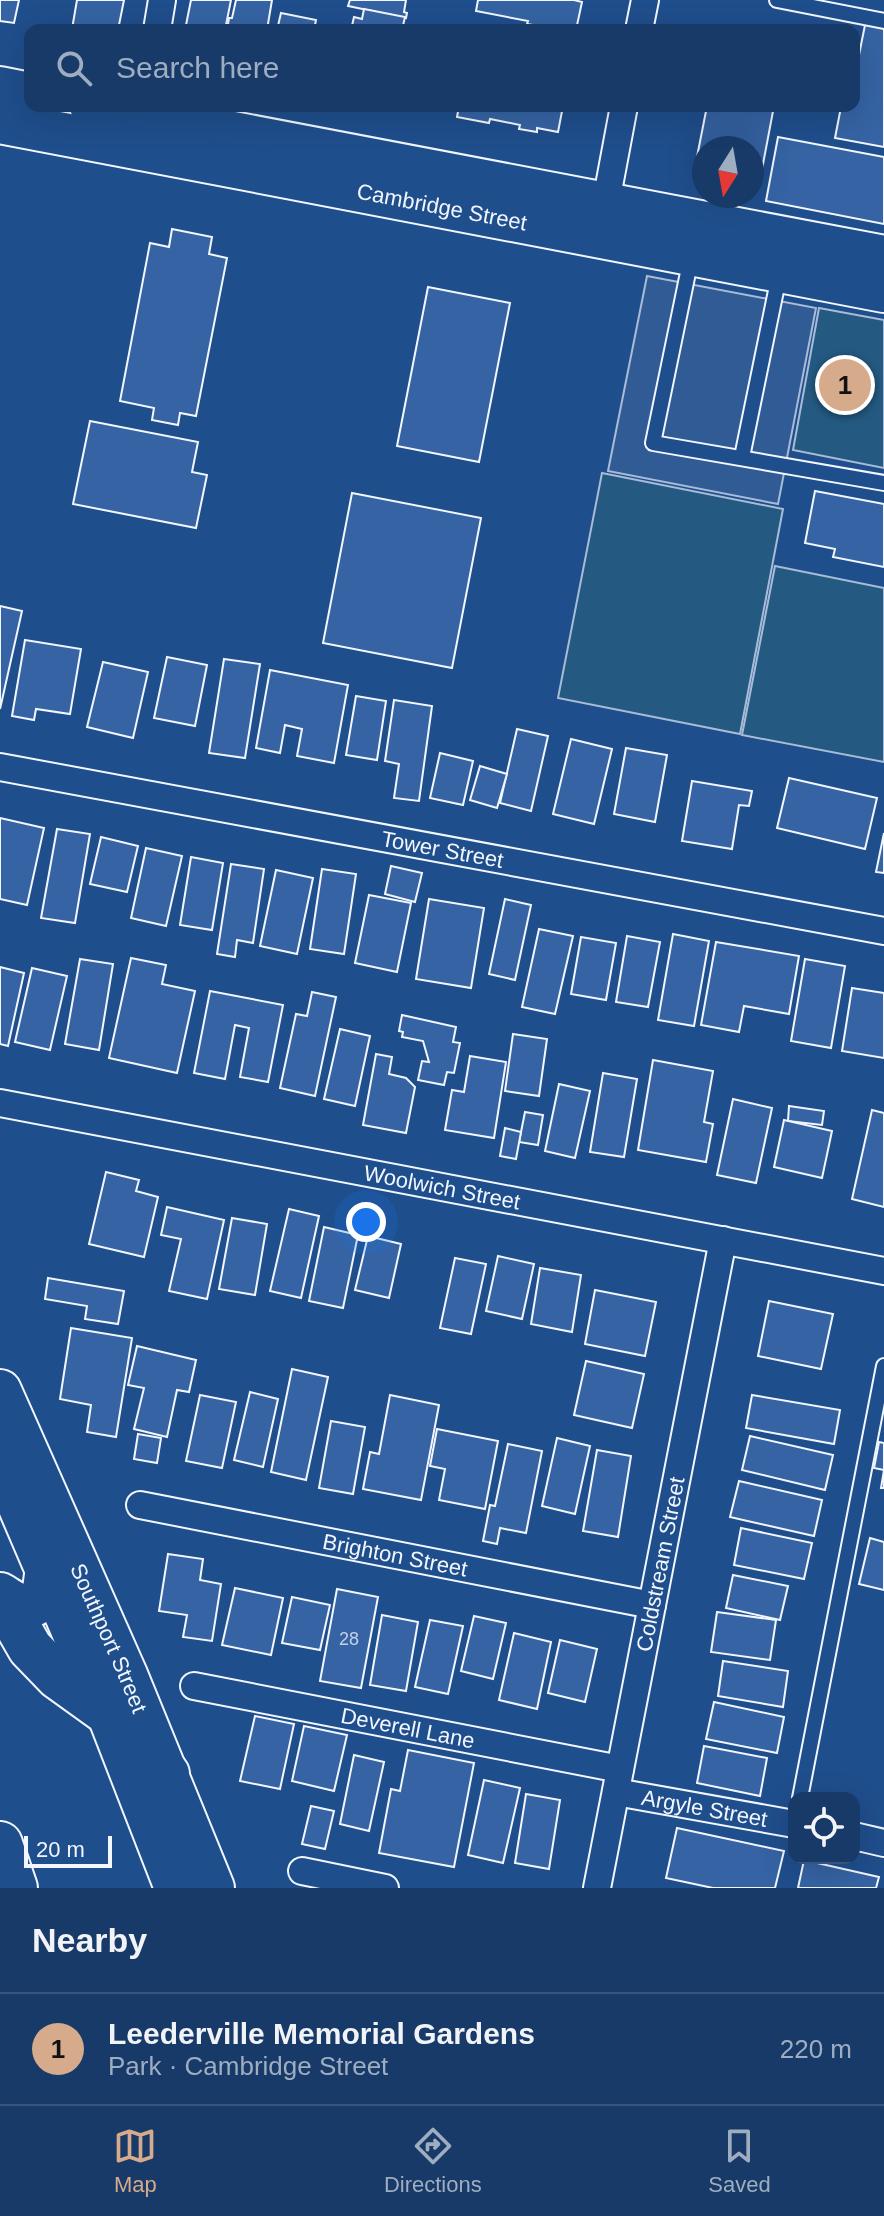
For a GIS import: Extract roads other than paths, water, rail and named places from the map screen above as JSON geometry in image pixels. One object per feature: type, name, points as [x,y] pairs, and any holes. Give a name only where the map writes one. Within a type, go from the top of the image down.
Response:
[{"type":"highway","points":[[0,1596],[19,1607],[33,1606],[44,1597],[47,1575]]},
{"type":"highway","points":[[0,1596],[30,1648],[58,1677],[139,1740],[167,1774]]},
{"type":"highway","points":[[0,1844],[15,1888]]},
{"type":"main road","points":[[0,88],[24,93]]},
{"type":"main road","name":"Cambridge Street","points":[[106,112],[134,123],[602,221],[884,257]]},
{"type":"main road","name":"Cambridge Street","points":[[0,122],[134,123]]},
{"type":"main road","name":"Cambridge Street","points":[[602,221],[692,255],[884,291]]},
{"type":"main road","name":"Southport Street","points":[[0,1391],[126,1675],[213,1888]]},
{"type":"main road","name":"Southport Street","points":[[0,1461],[108,1713],[176,1888]]},
{"type":"street","points":[[158,24],[162,0]]},
{"type":"street","points":[[640,24],[645,0]]},
{"type":"street","points":[[602,221],[623,112]]},
{"type":"street","name":"Tower Street","points":[[0,767],[884,931]]},
{"type":"street","name":"Woolwich Street","points":[[0,1103],[884,1271]]},
{"type":"street","name":"Coldstream Street","points":[[597,1888],[723,1240]]},
{"type":"street","name":"Brighton Street","points":[[140,1505],[652,1605]]},
{"type":"street","name":"Deverell Lane","points":[[194,1686],[618,1781]]},
{"type":"street","name":"Argyle Street","points":[[618,1781],[788,1823]]},
{"type":"street","points":[[860,1837],[884,1843]]},
{"type":"street","points":[[302,1871],[385,1888]]},
{"type":"lane","points":[[777,0],[884,21]]},
{"type":"lane","points":[[692,255],[653,443],[884,483]]},
{"type":"lane","points":[[742,457],[780,272]]},
{"type":"lane","points":[[801,1792],[884,1366]]},
{"type":"place","name":"Leederville Memorial Gardens","points":[[845,385]]}]
